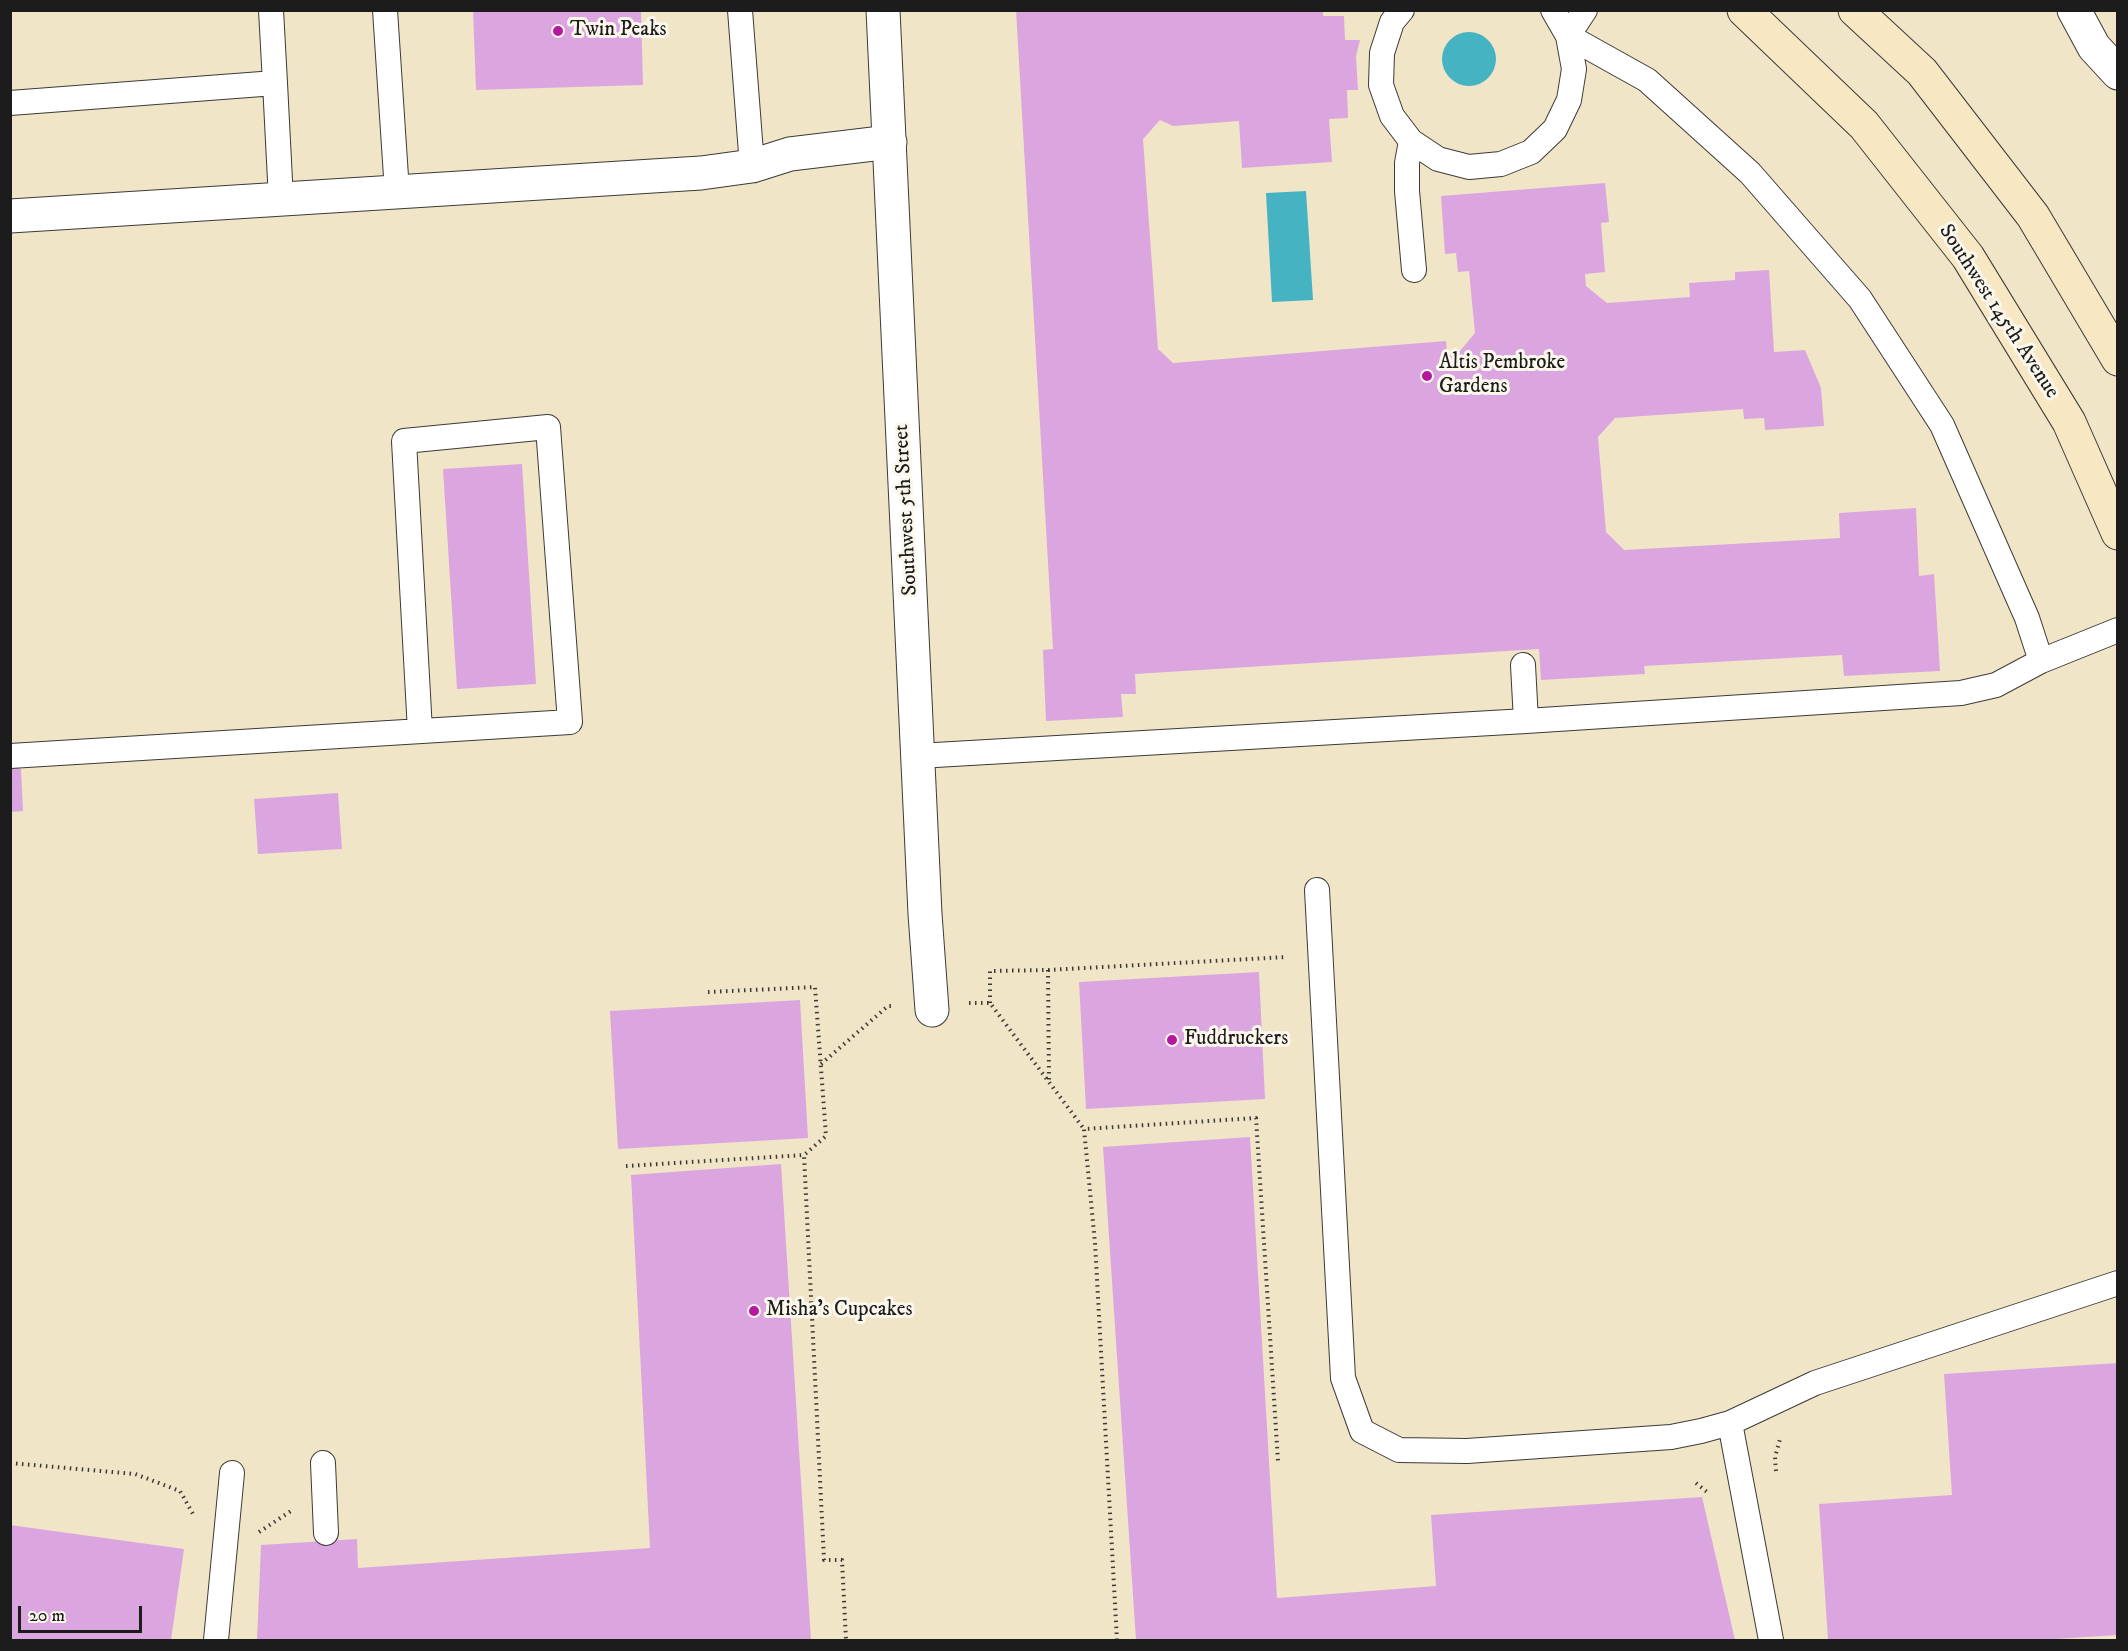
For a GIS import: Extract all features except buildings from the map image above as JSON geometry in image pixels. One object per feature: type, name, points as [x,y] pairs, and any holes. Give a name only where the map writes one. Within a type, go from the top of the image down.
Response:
[{"type":"street","name":"Southwest 5th Street","points":[[883,10],[925,914],[946,1007]]},
{"type":"street","name":"Southwest 145th Avenue","points":[[1744,10],[1864,125],[1968,257],[2069,422],[2118,532]]},
{"type":"street","points":[[1855,10],[1922,72],[2033,216],[2118,358]]},
{"type":"street","points":[[2074,10],[2094,47],[2118,73]]},
{"type":"street","points":[[10,216],[701,173],[752,166],[790,154],[890,142]]},
{"type":"lane","points":[[271,10],[281,200]]},
{"type":"lane","points":[[385,10],[397,192]]},
{"type":"lane","points":[[740,10],[752,166]]},
{"type":"lane","points":[[1402,10],[1392,22],[1382,53],[1381,85],[1392,116],[1411,141],[1438,159],[1469,167],[1502,164],[1531,152],[1555,129],[1569,100],[1574,69],[1568,36],[1553,10]]},
{"type":"lane","points":[[1568,36],[1585,10]]},
{"type":"lane","points":[[1568,36],[1647,80],[1750,173],[1860,299],[1942,425],[2027,618],[2042,662]]},
{"type":"lane","points":[[10,103],[275,83]]},
{"type":"lane","points":[[1411,141],[1407,163],[1407,191],[1413,270]]},
{"type":"lane","points":[[10,756],[570,722],[548,427],[404,441],[420,731]]},
{"type":"lane","points":[[918,756],[1961,693],[1996,685],[2042,662],[2118,630]]},
{"type":"lane","points":[[1523,665],[1526,721]]},
{"type":"lane","points":[[1317,890],[1343,1378],[1362,1431],[1399,1450],[1467,1451],[1671,1437],[1730,1423],[1815,1383],[2118,1283]]},
{"type":"lane","points":[[1730,1423],[1771,1641]]},
{"type":"lane","points":[[323,1463],[326,1533]]},
{"type":"lane","points":[[216,1641],[232,1473]]},
{"type":"path","points":[[1117,1641],[1095,1243],[1084,1129],[990,1002],[990,971],[1048,970],[1320,955]]},
{"type":"path","points":[[1048,970],[1049,1082]]},
{"type":"path","points":[[626,1166],[804,1155],[826,1136],[815,987],[708,992]]},
{"type":"path","points":[[946,1007],[990,1002]]},
{"type":"path","points":[[821,1064],[888,1006],[898,1006]]},
{"type":"path","points":[[1084,1129],[1256,1118],[1278,1461]]},
{"type":"path","points":[[804,1155],[824,1560],[842,1560],[846,1641]]},
{"type":"path","points":[[10,1463],[135,1474],[180,1491],[195,1518]]},
{"type":"path","points":[[255,1535],[324,1490]]},
{"type":"water","points":[[1469,32],[1479,34],[1488,40],[1494,49],[1496,59],[1494,69],[1488,78],[1479,84],[1469,86],[1459,84],[1450,78],[1444,69],[1442,59],[1444,49],[1450,40],[1459,34]]},
{"type":"water","points":[[1306,191],[1313,300],[1272,302],[1266,193]]},
{"type":"place","name":"Twin Peaks","points":[[558,31]]},
{"type":"place","name":"Altis Pembroke Gardens","points":[[1427,376]]},
{"type":"place","name":"Fuddruckers","points":[[1172,1040]]},
{"type":"place","name":"Misha's Cupcakes","points":[[754,1311]]}]
